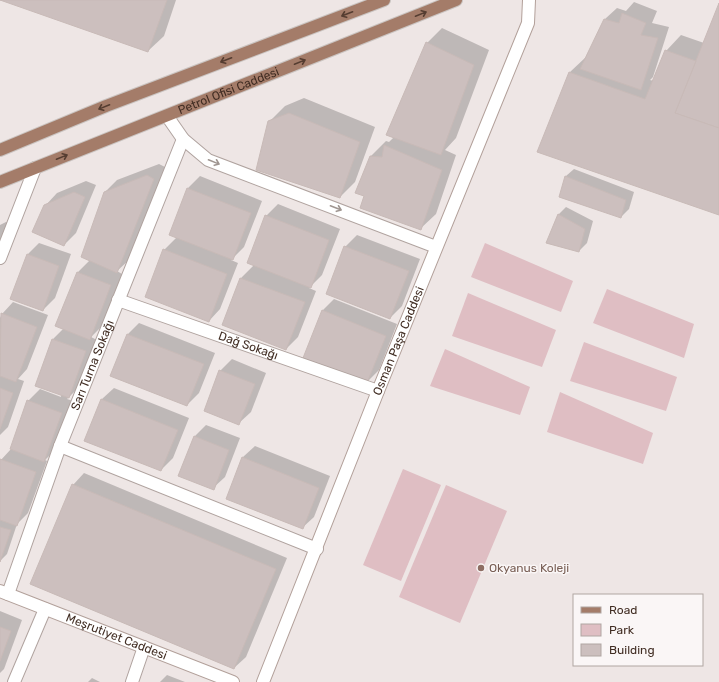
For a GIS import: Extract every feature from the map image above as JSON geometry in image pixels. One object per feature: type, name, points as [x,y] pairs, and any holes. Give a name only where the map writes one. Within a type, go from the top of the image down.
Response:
[{"type":"main road","points":[[0,149],[16,144],[106,106],[384,0]]},
{"type":"main road","name":"Petrol Ofisi Caddesi","points":[[0,182],[456,0]]},
{"type":"street","name":"Osman Paşa Caddesi","points":[[263,682],[317,549],[378,391],[528,23],[529,0]]},
{"type":"street","points":[[167,116],[183,139],[208,160],[436,247]]},
{"type":"street","name":"Sarı Turna Sokağı","points":[[4,592],[60,446],[183,139]]},
{"type":"street","points":[[0,258],[34,168]]},
{"type":"street","name":"Dağ Sokağı","points":[[118,300],[378,391]]},
{"type":"street","points":[[60,446],[317,549]]},
{"type":"street","name":"Meşrutiyet Caddesi","points":[[4,592],[233,682]]},
{"type":"street","points":[[14,682],[45,609]]},
{"type":"street","points":[[132,682],[144,647]]},
{"type":"green space","points":[[485,243],[573,281],[561,312],[471,277]]},
{"type":"green space","points":[[607,289],[694,324],[684,358],[593,323]]},
{"type":"green space","points":[[468,293],[556,330],[542,367],[452,336]]},
{"type":"green space","points":[[584,342],[677,377],[666,411],[570,381]]},
{"type":"green space","points":[[445,349],[530,387],[520,415],[430,386]]},
{"type":"green space","points":[[560,392],[653,433],[643,464],[547,432]]},
{"type":"green space","points":[[403,469],[441,485],[401,581],[363,565]]},
{"type":"green space","points":[[446,485],[507,511],[460,623],[399,597]]},
{"type":"building","points":[[0,0],[167,0],[148,52]]},
{"type":"building","points":[[719,3],[719,128],[675,113]]},
{"type":"building","points":[[622,13],[646,23],[641,35],[658,38],[641,90],[580,69],[604,19],[619,23]]},
{"type":"building","points":[[426,42],[474,65],[441,155],[386,135]]},
{"type":"building","points":[[665,50],[696,61],[675,113],[719,128],[719,215],[537,152],[569,72],[645,99]]},
{"type":"building","points":[[289,113],[360,142],[340,198],[256,170],[268,121]]},
{"type":"building","points":[[384,145],[442,170],[421,230],[360,208],[364,196],[355,193],[370,156],[382,157]]},
{"type":"building","points":[[147,175],[154,179],[117,273],[81,257],[104,192]]},
{"type":"building","points":[[565,176],[626,200],[621,218],[559,197]]},
{"type":"building","points":[[187,188],[251,213],[233,260],[169,235]]},
{"type":"building","points":[[74,192],[85,197],[64,246],[32,232],[44,205]]},
{"type":"building","points":[[558,214],[585,229],[579,252],[546,243]]},
{"type":"building","points":[[265,215],[329,240],[311,288],[247,263]]},
{"type":"building","points":[[344,246],[409,271],[390,319],[326,294]]},
{"type":"building","points":[[163,249],[227,274],[209,322],[145,297]]},
{"type":"building","points":[[27,254],[59,266],[43,311],[10,299]]},
{"type":"building","points":[[77,272],[111,285],[90,340],[55,326]]},
{"type":"building","points":[[240,278],[305,302],[286,350],[222,325]]},
{"type":"building","points":[[322,310],[386,336],[367,383],[303,358]]},
{"type":"building","points":[[1,313],[37,327],[16,382],[0,376]]},
{"type":"building","points":[[127,334],[204,364],[187,406],[110,376]]},
{"type":"building","points":[[52,339],[86,351],[69,398],[35,386]]},
{"type":"building","points":[[219,370],[255,384],[239,425],[204,411]]},
{"type":"building","points":[[0,388],[13,393],[0,429]]},
{"type":"building","points":[[101,399],[178,430],[161,471],[84,441]]},
{"type":"building","points":[[27,400],[62,413],[44,462],[10,449]]},
{"type":"building","points":[[194,436],[229,450],[214,490],[178,476]]},
{"type":"building","points":[[242,457],[319,488],[303,529],[226,499]]},
{"type":"building","points":[[0,459],[36,472],[17,526],[0,520]]},
{"type":"building","points":[[72,484],[276,569],[234,669],[30,584]]},
{"type":"building","points":[[0,527],[11,530],[0,562]]},
{"type":"building","points":[[0,627],[11,631],[0,661]]},
{"type":"place","name":"Okyanus Koleji","points":[[481,568]]}]
